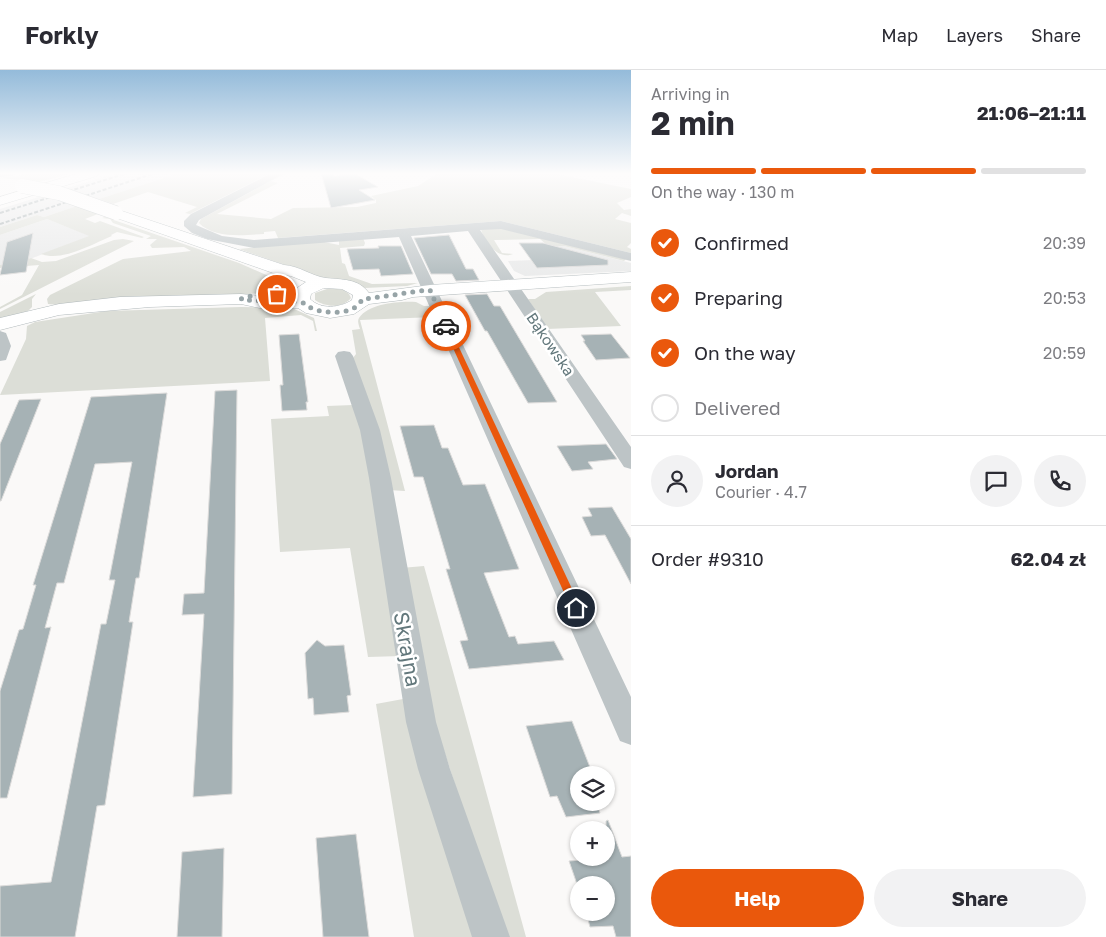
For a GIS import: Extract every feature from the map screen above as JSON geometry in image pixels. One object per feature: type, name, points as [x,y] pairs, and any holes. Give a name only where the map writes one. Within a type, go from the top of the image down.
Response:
[{"type":"street","points":[[117,213],[282,270],[284,275],[309,291],[314,309],[332,312],[352,308],[361,302],[360,295]]},
{"type":"street","points":[[202,213],[190,222],[192,228],[228,241],[262,243],[506,226],[631,257]]},
{"type":"street","name":"Bąkowska","points":[[471,227],[512,284],[631,462]]},
{"type":"street","points":[[403,232],[631,730]]},
{"type":"street","points":[[0,356],[3,346],[3,327],[71,307],[99,304],[241,299],[260,302],[340,284],[360,295],[402,295],[409,292],[430,290],[631,277]]},
{"type":"street","name":"Skrajna","points":[[344,356],[370,430],[374,449],[421,722],[434,769],[491,937]]},
{"type":"shaded area","points":[[0,213],[55,213],[44,217],[37,215],[0,227]]},
{"type":"shaded area","points":[[55,213],[97,213],[98,214],[85,219],[95,223],[100,221],[144,237],[117,232],[77,251],[59,256],[50,256],[41,254],[89,236],[47,219],[0,235],[0,227],[37,215],[44,217]]},
{"type":"shaded area","points":[[211,213],[271,219],[282,213],[621,213],[615,219],[631,223],[631,243],[627,247],[631,249],[631,253],[501,221],[278,238],[275,231],[248,235],[221,234],[205,228],[199,223],[201,219]]},
{"type":"shaded area","points":[[105,217],[239,263],[273,278],[276,281],[276,286],[267,289],[266,293],[59,305],[48,304],[47,299],[50,295],[123,259],[191,251],[184,247],[152,248],[150,245],[157,239],[146,239],[151,236],[113,223],[110,219],[102,218]]},
{"type":"shaded area","points":[[47,219],[90,236],[17,264],[0,265],[0,235]]},
{"type":"shaded area","points":[[481,229],[506,229],[626,259],[624,261],[564,246],[548,246],[540,239],[494,240],[502,253],[513,254],[502,254],[492,249]]},
{"type":"shaded area","points":[[363,238],[364,246],[340,248],[342,263],[345,264],[349,276],[372,284],[418,283],[407,286],[365,288],[347,282],[328,280],[239,249],[319,241],[339,245],[339,239]]},
{"type":"shaded area","points":[[114,240],[134,241],[0,309],[0,307],[22,295],[39,265],[0,268],[0,265],[17,264],[31,258],[42,262],[56,261]]},
{"type":"shaded area","points":[[550,246],[564,246],[631,263],[631,271],[525,276],[514,271],[508,261],[560,259]]},
{"type":"shaded area","points":[[631,286],[631,290],[595,292],[621,326],[547,329],[528,299],[535,299],[546,292]]},
{"type":"shaded area","points":[[330,288],[344,290],[351,298],[343,304],[333,306],[315,300],[315,293]]},
{"type":"shaded area","points":[[36,294],[32,299],[32,307],[28,311],[0,320],[0,312]]},
{"type":"shaded area","points":[[416,302],[424,306],[431,306],[444,334],[441,334],[434,317],[360,320],[405,491],[388,490],[350,362],[356,354],[352,330],[360,329],[359,318],[370,309],[385,304]]},
{"type":"shaded area","points":[[241,307],[292,308],[314,318],[317,331],[315,331],[313,321],[301,315],[265,318],[270,381],[0,395],[26,339],[27,326],[35,322],[107,311]]},
{"type":"shaded area","points":[[353,405],[359,414],[401,656],[368,657],[350,548],[280,552],[271,419],[329,416],[327,406]]},
{"type":"shaded area","points":[[424,566],[526,937],[505,937],[430,708],[401,568]]},
{"type":"shaded area","points":[[403,699],[479,937],[414,937],[376,704]]},
{"type":"building","points":[[33,233],[26,272],[0,275],[7,242]]},
{"type":"building","points":[[449,235],[466,269],[473,269],[479,280],[456,281],[452,274],[431,274],[414,238]]},
{"type":"building","points":[[519,243],[543,243],[608,260],[608,265],[537,268]]},
{"type":"building","points":[[378,246],[401,246],[413,274],[381,276],[379,269],[353,270],[347,249],[379,248]]},
{"type":"building","points":[[487,294],[494,306],[500,306],[557,402],[528,403],[465,295]]},
{"type":"building","points":[[299,334],[308,402],[306,402],[307,410],[282,411],[280,385],[283,385],[279,335]]},
{"type":"building","points":[[611,334],[630,358],[596,360],[581,335]]},
{"type":"building","points":[[237,390],[232,794],[193,797],[204,614],[182,615],[184,594],[204,593],[215,391]]},
{"type":"building","points":[[167,393],[139,578],[136,578],[129,622],[133,622],[105,805],[97,806],[75,937],[0,937],[0,886],[51,882],[101,624],[106,624],[115,580],[109,580],[132,462],[95,464],[64,583],[57,583],[45,628],[51,627],[7,798],[0,798],[0,691],[19,630],[23,629],[36,585],[33,585],[91,397]]},
{"type":"building","points":[[41,399],[0,501],[0,444],[19,400]]},
{"type":"building","points":[[434,425],[442,448],[448,448],[463,485],[485,484],[519,569],[484,573],[509,637],[515,636],[518,644],[554,641],[564,660],[469,669],[460,641],[468,640],[446,569],[450,569],[423,477],[414,477],[400,426]]},
{"type":"building","points":[[606,444],[617,459],[588,462],[593,469],[572,471],[557,446]]},
{"type":"building","points":[[612,507],[631,539],[631,584],[605,535],[591,536],[582,517],[592,516],[588,508]]},
{"type":"building","points":[[317,640],[325,646],[344,645],[351,695],[347,696],[349,712],[314,715],[313,698],[308,699],[305,653]]},
{"type":"building","points":[[572,721],[590,766],[570,766],[570,811],[599,811],[600,813],[566,817],[557,796],[550,797],[526,726]]},
{"type":"building","points":[[356,834],[369,937],[323,937],[316,838]]},
{"type":"building","points":[[615,838],[622,857],[631,856],[631,937],[616,937],[613,926],[590,927],[588,921],[615,921],[615,876],[574,876],[571,866],[615,866]]},
{"type":"building","points":[[224,848],[222,937],[177,937],[182,852]]},
{"type":"railway","points":[[0,224],[32,213]]},
{"type":"way so far","points":[[277,294],[251,296],[241,299],[260,302],[303,302],[314,309],[332,312],[352,308],[361,302],[362,299],[430,290],[446,326]]},
{"type":"route","points":[[446,326],[576,608]]}]
